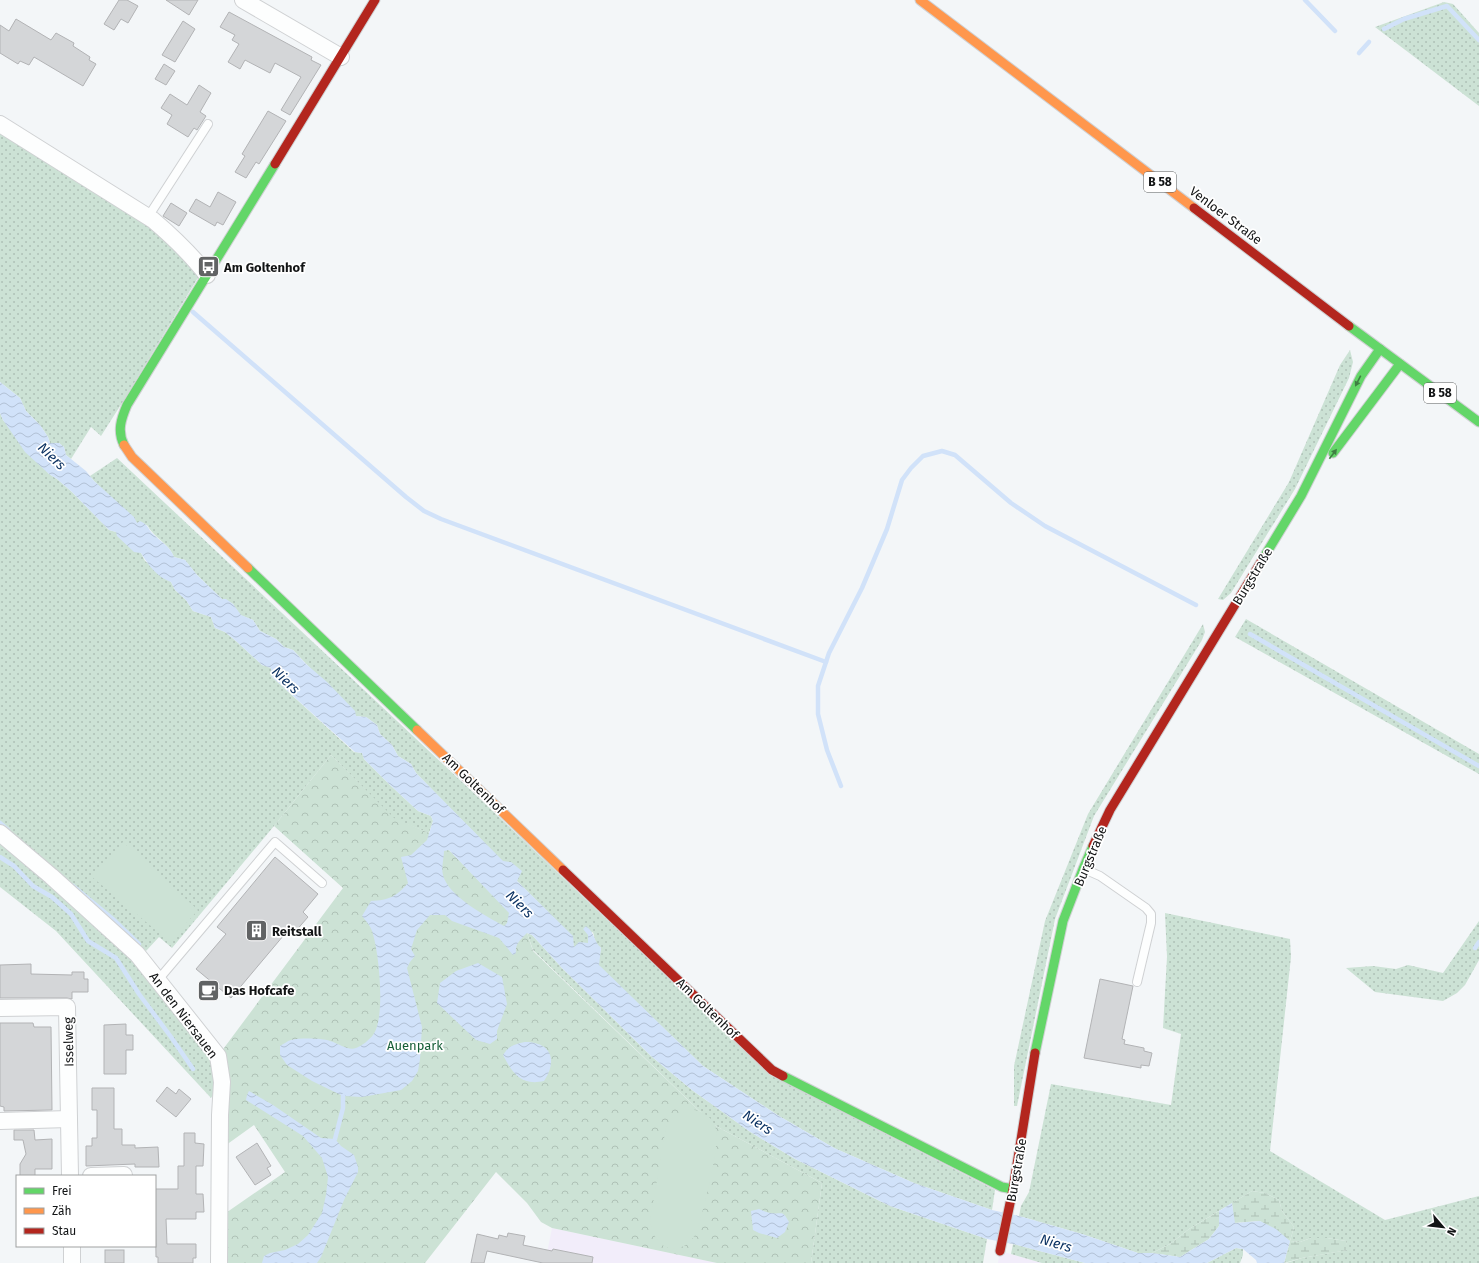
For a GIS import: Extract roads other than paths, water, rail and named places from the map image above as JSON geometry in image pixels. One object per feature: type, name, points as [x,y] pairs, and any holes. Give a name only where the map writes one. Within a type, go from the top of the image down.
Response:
[{"type":"street","points":[[243,0],[341,57]]},
{"type":"street","name":"Am Goltenhof","points":[[375,0],[127,405],[122,415],[120,424],[121,441],[132,457],[772,1070],[1002,1187],[1013,1189]]},
{"type":"street","name":"Venloer Straße","points":[[920,0],[1400,364],[1479,422]]},
{"type":"street","points":[[0,124],[148,217],[173,237],[193,257],[207,275]]},
{"type":"street","name":"Burgstraße","points":[[999,1257],[1013,1189],[1037,1043],[1063,921],[1083,869],[1110,810],[1301,496],[1361,376],[1380,348]]},
{"type":"street","name":"Burgstraße","points":[[1301,496],[1400,364]]},
{"type":"street","name":"An den Niersauen","points":[[0,833],[51,876],[137,954],[218,1056],[222,1082],[220,1115],[219,1263]]},
{"type":"street","name":"Isselweg","points":[[0,1008],[67,1007],[70,1175]]},
{"type":"street","points":[[0,1121],[69,1119]]},
{"type":"street","points":[[72,1247],[72,1263]]},
{"type":"lane","points":[[148,217],[208,124]]},
{"type":"lane","points":[[158,980],[275,842],[322,883]]},
{"type":"lane","points":[[1083,869],[1100,876],[1146,908],[1151,914],[1151,923],[1137,982]]},
{"type":"water","name":"Niers","points":[[0,382],[20,398],[26,411],[40,425],[50,443],[59,443],[64,447],[66,455],[86,471],[94,481],[134,517],[137,523],[140,521],[143,522],[153,534],[168,547],[174,557],[185,560],[197,575],[222,599],[226,599],[233,604],[241,615],[253,620],[260,631],[276,639],[284,647],[293,650],[355,711],[356,716],[366,717],[377,725],[380,734],[392,745],[398,756],[411,764],[416,773],[503,861],[511,862],[522,871],[517,881],[573,936],[574,947],[579,942],[588,943],[588,935],[583,929],[586,926],[601,948],[599,965],[703,1066],[779,1116],[834,1148],[914,1183],[992,1210],[1082,1234],[1138,1253],[1152,1253],[1180,1257],[1209,1239],[1219,1226],[1219,1211],[1232,1203],[1235,1223],[1260,1221],[1276,1229],[1290,1241],[1284,1263],[1257,1263],[1256,1260],[1243,1249],[1236,1248],[1207,1263],[1085,1263],[1013,1244],[987,1239],[890,1206],[795,1159],[749,1131],[692,1090],[651,1056],[562,968],[532,935],[527,933],[518,942],[516,953],[513,955],[499,938],[452,921],[445,915],[430,915],[417,930],[411,949],[415,956],[407,968],[422,1027],[418,1071],[412,1081],[401,1090],[362,1097],[343,1096],[312,1081],[287,1065],[280,1055],[280,1046],[290,1040],[321,1039],[353,1049],[363,1044],[373,1035],[377,1026],[379,1014],[379,968],[372,931],[362,916],[371,901],[383,900],[392,897],[400,892],[408,883],[401,857],[411,855],[427,840],[433,821],[431,816],[418,811],[364,759],[362,753],[355,752],[272,677],[271,668],[262,665],[225,632],[215,628],[211,617],[193,611],[186,600],[175,590],[171,582],[166,580],[154,570],[141,553],[134,552],[117,536],[116,532],[109,530],[72,492],[25,452],[3,420],[0,413]],"holes":[[[449,850],[509,913],[507,923],[504,926],[478,911],[460,898],[446,883],[443,875],[442,866],[444,851]]]},
{"type":"water","points":[[478,963],[502,977],[507,1004],[497,1031],[497,1039],[490,1044],[476,1040],[437,1003],[440,983],[456,971]]},
{"type":"water","points":[[525,1042],[541,1045],[550,1054],[551,1066],[544,1081],[529,1082],[519,1077],[510,1068],[503,1055],[507,1049],[512,1046]]},
{"type":"water","points":[[249,1091],[273,1105],[321,1138],[335,1139],[341,1146],[354,1155],[358,1172],[344,1200],[321,1257],[317,1263],[262,1263],[264,1256],[270,1253],[285,1250],[298,1244],[308,1235],[322,1213],[328,1177],[322,1158],[303,1136],[246,1100]]},
{"type":"water","points":[[759,1209],[768,1213],[782,1213],[785,1215],[789,1222],[785,1232],[777,1238],[753,1230],[751,1211]]},
{"type":"waterway","points":[[1305,0],[1335,31]]},
{"type":"waterway","points":[[1384,29],[1404,19],[1447,6],[1479,40]]},
{"type":"waterway","points":[[1359,53],[1369,42]]},
{"type":"waterway","points":[[193,312],[424,511],[441,519],[826,662]]},
{"type":"waterway","points":[[841,786],[827,750],[818,714],[818,686],[829,653],[862,588],[887,529],[902,480],[923,456],[942,451],[955,455],[1011,503],[1045,526],[1196,605]]},
{"type":"waterway","points":[[1250,634],[1479,766]]},
{"type":"waterway","points":[[0,823],[8,830]]},
{"type":"waterway","points":[[0,857],[14,866],[33,886],[52,897],[71,914],[88,941],[116,958],[139,994],[193,1069]]},
{"type":"waterway","points":[[73,886],[114,920],[139,944]]},
{"type":"waterway","points":[[1475,948],[1479,942]]},
{"type":"waterway","points":[[335,1139],[343,1108],[343,1096]]},
{"type":"place","name":"Am Goltenhof","points":[[209,267]]},
{"type":"place","name":"Reitstall","points":[[257,931]]},
{"type":"place","name":"Das Hofcafe","points":[[209,990]]},
{"type":"park label","name":"Auenpark","points":[[415,1045]]}]
